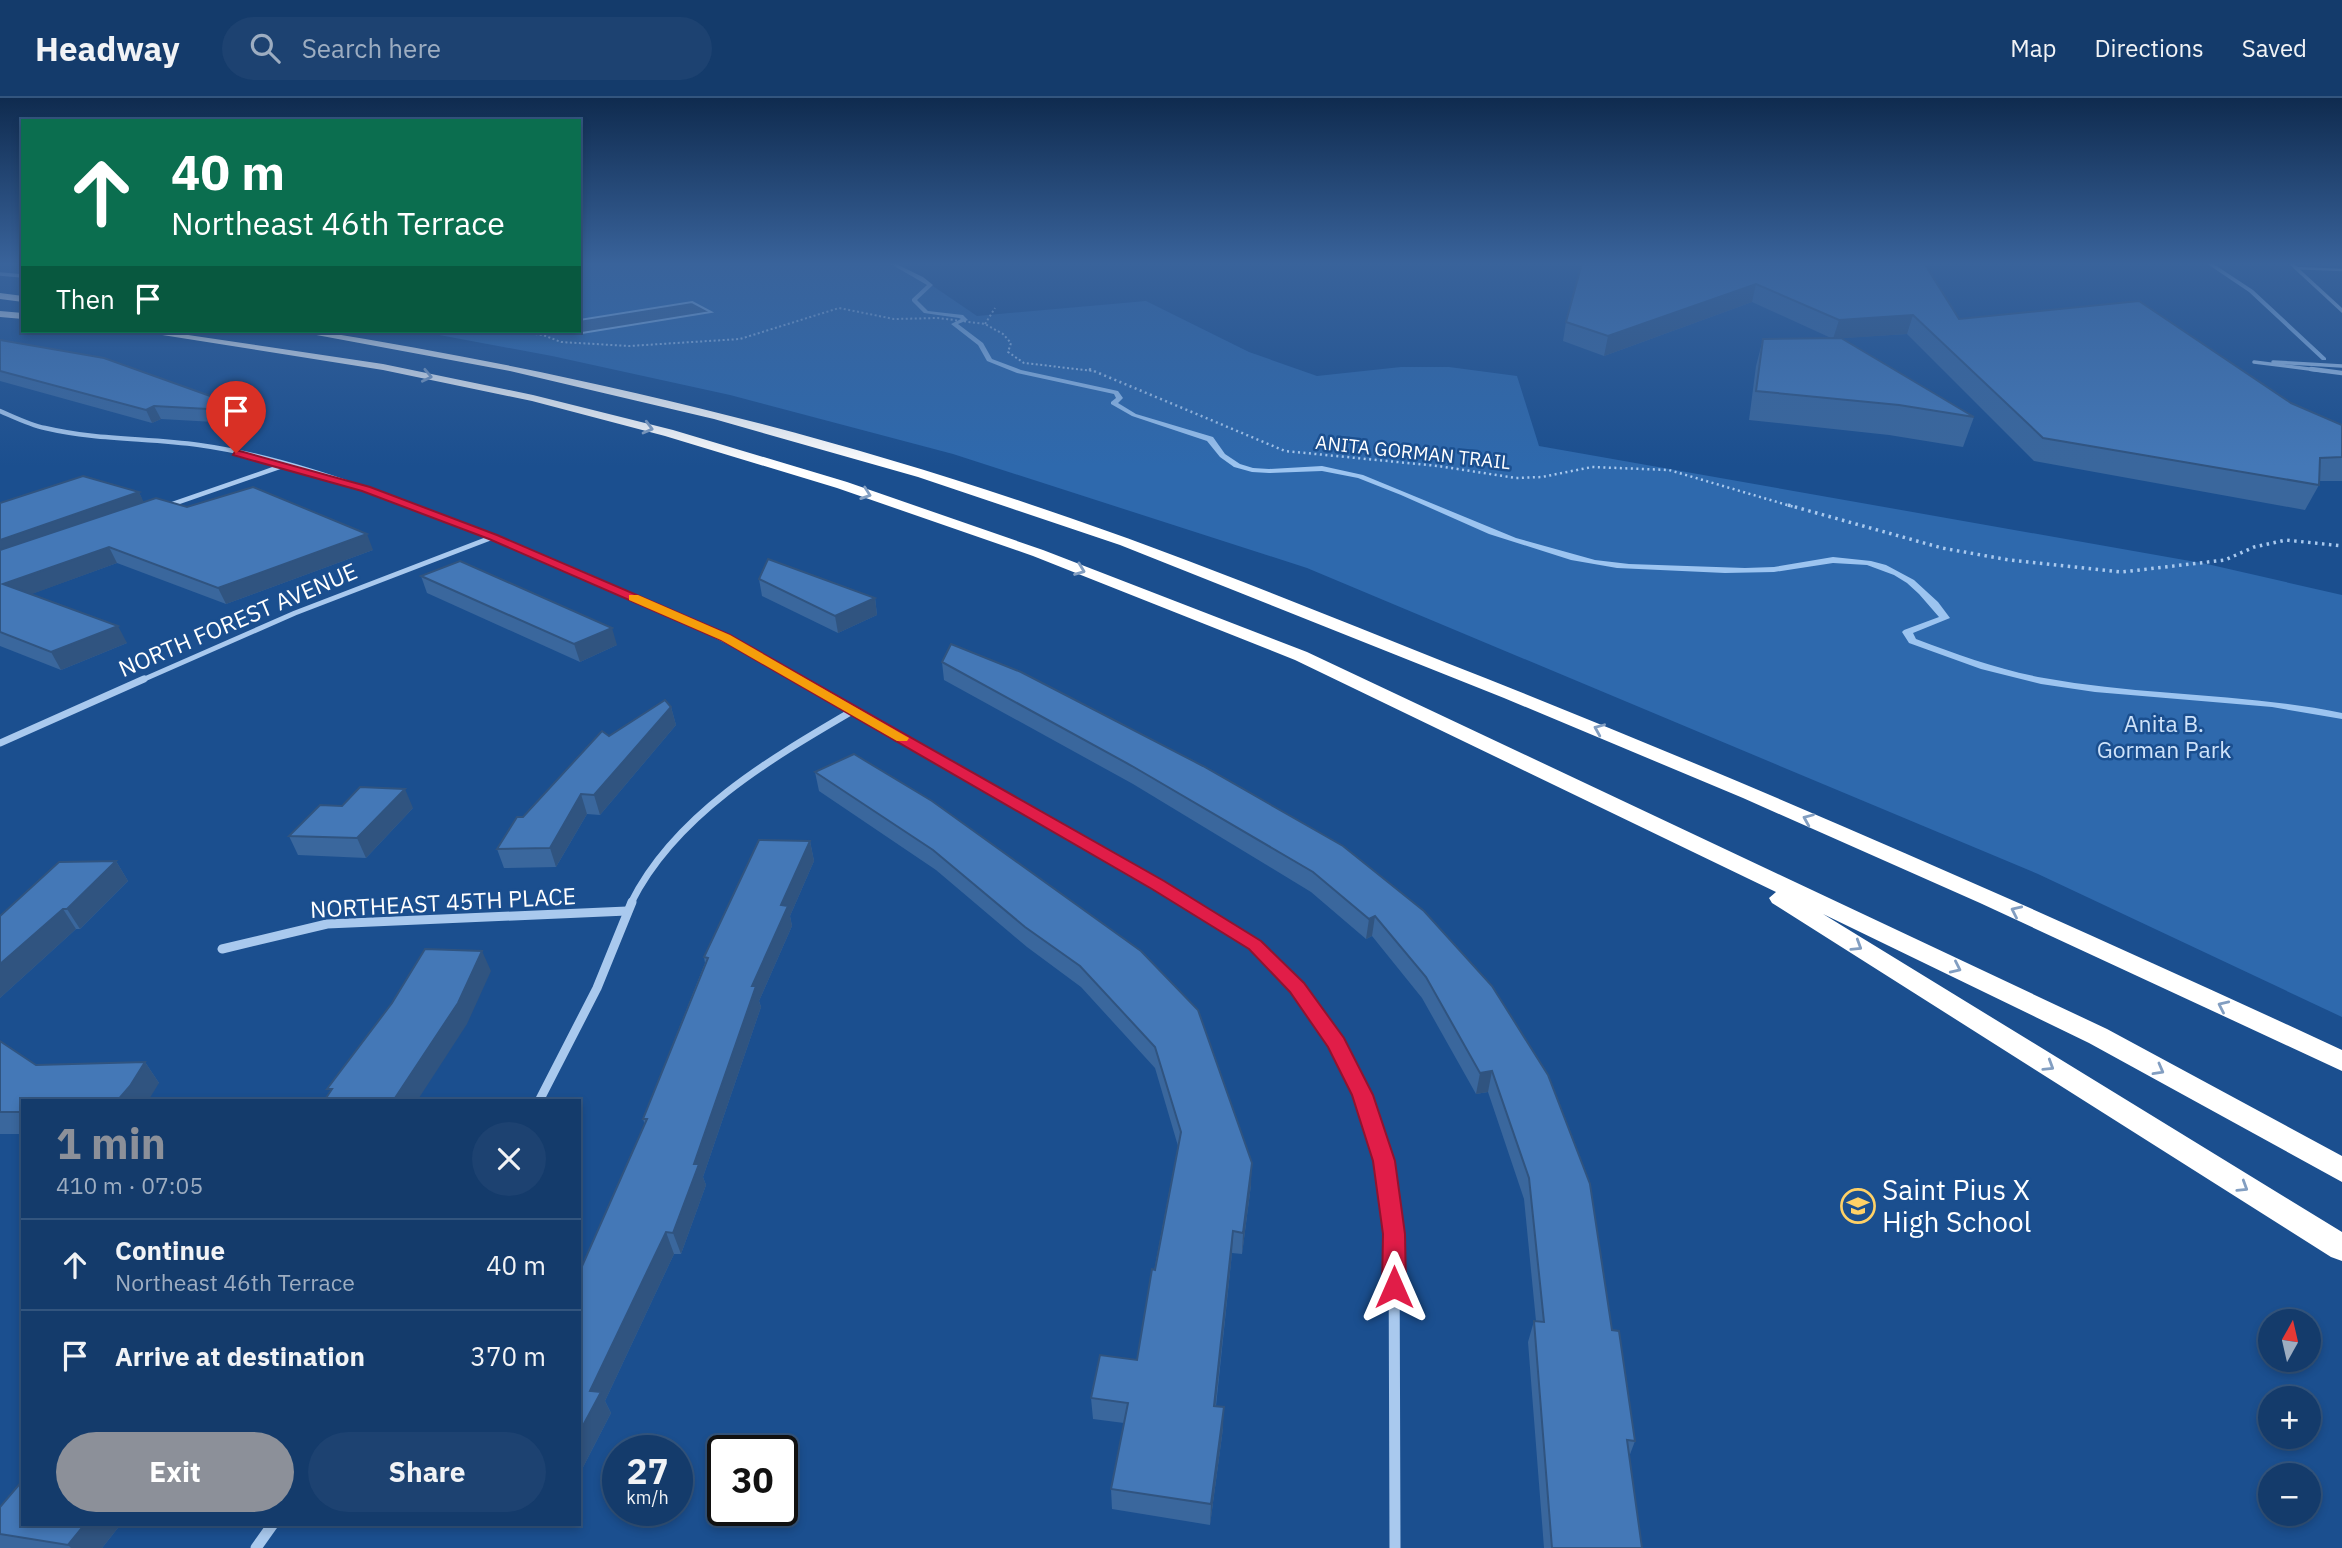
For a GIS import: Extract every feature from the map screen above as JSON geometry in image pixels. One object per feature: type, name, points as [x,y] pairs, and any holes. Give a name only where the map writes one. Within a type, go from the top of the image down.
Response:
[{"type":"highway","points":[[156,333],[370,364],[533,398],[669,433],[842,485],[1038,553],[1301,656],[2098,1036],[2342,1170]]},
{"type":"highway","points":[[313,333],[440,352],[699,410],[857,454],[1124,542],[1570,716],[1976,892],[2285,1034],[2342,1063]]},
{"type":"highway","points":[[1695,845],[2342,1248]]},
{"type":"street","points":[[2342,366],[2254,362],[2342,373]]},
{"type":"street","points":[[0,411],[42,428],[108,439],[199,445],[285,465],[366,489],[493,537],[726,638],[1158,885],[1255,945],[1297,988],[1337,1044],[1363,1095],[1384,1161],[1394,1234],[1395,1548]]},
{"type":"street","points":[[156,510],[285,465]]},
{"type":"street","name":"NORTH FOREST AVENUE","points":[[0,743],[295,612],[493,537]]},
{"type":"street","points":[[540,1099],[604,972],[626,912],[646,877],[684,830],[728,789],[778,754],[854,710]]},
{"type":"street","name":"NORTHEAST 45TH PLACE","points":[[222,949],[327,924],[626,912]]},
{"type":"street","points":[[256,1548],[272,1526]]},
{"type":"path","name":"ANITA GORMAN TRAIL","points":[[528,333],[561,342],[640,346],[740,339],[760,331]]},
{"type":"path","name":"ANITA GORMAN TRAIL","points":[[997,331],[1012,344],[1008,352],[1024,363],[1088,369],[1285,451],[1438,466],[1516,478],[1542,477],[1592,467],[1669,470],[1942,548],[2102,572],[2156,570],[2225,560],[2254,547],[2286,540],[2342,546]]},
{"type":"green space","name":"Anita B. Gorman Park","points":[[1206,331],[1249,352],[1317,376],[1401,367],[1449,367],[1517,376],[1539,446],[2207,564],[2342,595],[2342,1017],[2038,874],[1307,568],[953,454],[730,395],[552,356],[429,333]]},
{"type":"building","points":[[1592,331],[1623,331],[1608,336]]},
{"type":"building","points":[[1930,331],[2183,331],[2291,403],[2342,425],[2342,457],[2320,458],[2319,485],[2043,438]]},
{"type":"building","points":[[1841,338],[1974,417],[1899,405],[1756,391],[1763,339]]},
{"type":"building","points":[[0,340],[104,358],[227,402],[226,410],[154,406],[146,410],[0,371]]},
{"type":"building","points":[[83,476],[139,492],[0,540],[0,503]]},
{"type":"building","points":[[253,487],[367,534],[218,588],[109,547],[3,584],[118,626],[51,652],[0,632],[0,550],[156,498],[187,507]]},
{"type":"building","points":[[768,559],[875,598],[835,616],[759,579]]},
{"type":"building","points":[[460,561],[612,628],[574,644],[421,576]]},
{"type":"building","points":[[951,644],[1021,672],[1203,766],[1343,846],[1424,911],[1492,986],[1548,1075],[1590,1184],[1612,1330],[1619,1331],[1635,1441],[1627,1440],[1642,1548],[1552,1548],[1534,1321],[1544,1322],[1529,1178],[1492,1071],[1480,1073],[1426,977],[1375,916],[1369,919],[1313,872],[1132,766],[942,662]]},
{"type":"building","points":[[665,700],[671,707],[594,795],[581,794],[550,848],[497,849],[517,817],[523,817],[602,731],[609,736]]},
{"type":"building","points":[[854,754],[932,801],[1141,951],[1198,1010],[1252,1163],[1243,1233],[1233,1231],[1214,1406],[1224,1407],[1211,1504],[1111,1489],[1128,1403],[1091,1398],[1100,1355],[1137,1360],[1152,1269],[1155,1270],[1181,1132],[1155,1047],[1080,966],[1025,927],[933,850],[815,772]]},
{"type":"building","points":[[360,787],[405,789],[357,838],[289,836],[320,805],[342,806]]},
{"type":"building","points":[[759,840],[810,841],[781,905],[788,906],[752,986],[756,986],[694,1164],[699,1164],[673,1233],[666,1232],[590,1391],[601,1392],[581,1429],[581,1268],[647,1119],[643,1119],[708,958],[704,957]]},
{"type":"building","points":[[116,861],[67,909],[63,909],[0,964],[0,916],[59,862]]},
{"type":"building","points":[[425,949],[482,951],[458,1003],[394,1099],[325,1099],[332,1089],[327,1089],[392,1003]]},
{"type":"building","points":[[0,1041],[36,1065],[145,1062],[119,1099],[21,1099],[21,1112],[0,1112]]},
{"type":"building","points":[[21,1482],[21,1526],[83,1526],[68,1545],[0,1534],[0,1507]]},
{"type":"waterway","points":[[963,331],[981,344],[989,360],[1019,372],[1116,392],[1120,398],[1113,403],[1134,415],[1210,439],[1223,455],[1237,465],[1252,470],[1340,471],[1382,484],[1513,540],[1595,563],[1705,570],[1774,569],[1833,560],[1868,563],[1897,573],[1910,582],[1923,592],[1945,618],[1907,632],[1912,641],[1966,661],[2022,677],[2060,684],[2237,700],[2342,716]]},
{"type":"waterway","points":[[2294,331],[2324,359]]},
{"type":"slow traffic","points":[[633,598],[726,638],[902,738]]},
{"type":"place","name":"Saint Pius X High School","points":[[1858,1206]]},
{"type":"route","points":[[236,453],[366,489],[493,537],[726,638],[1158,885],[1255,945],[1297,988],[1310,1006],[1337,1044],[1363,1095],[1384,1161],[1394,1234],[1394,1287]]}]
